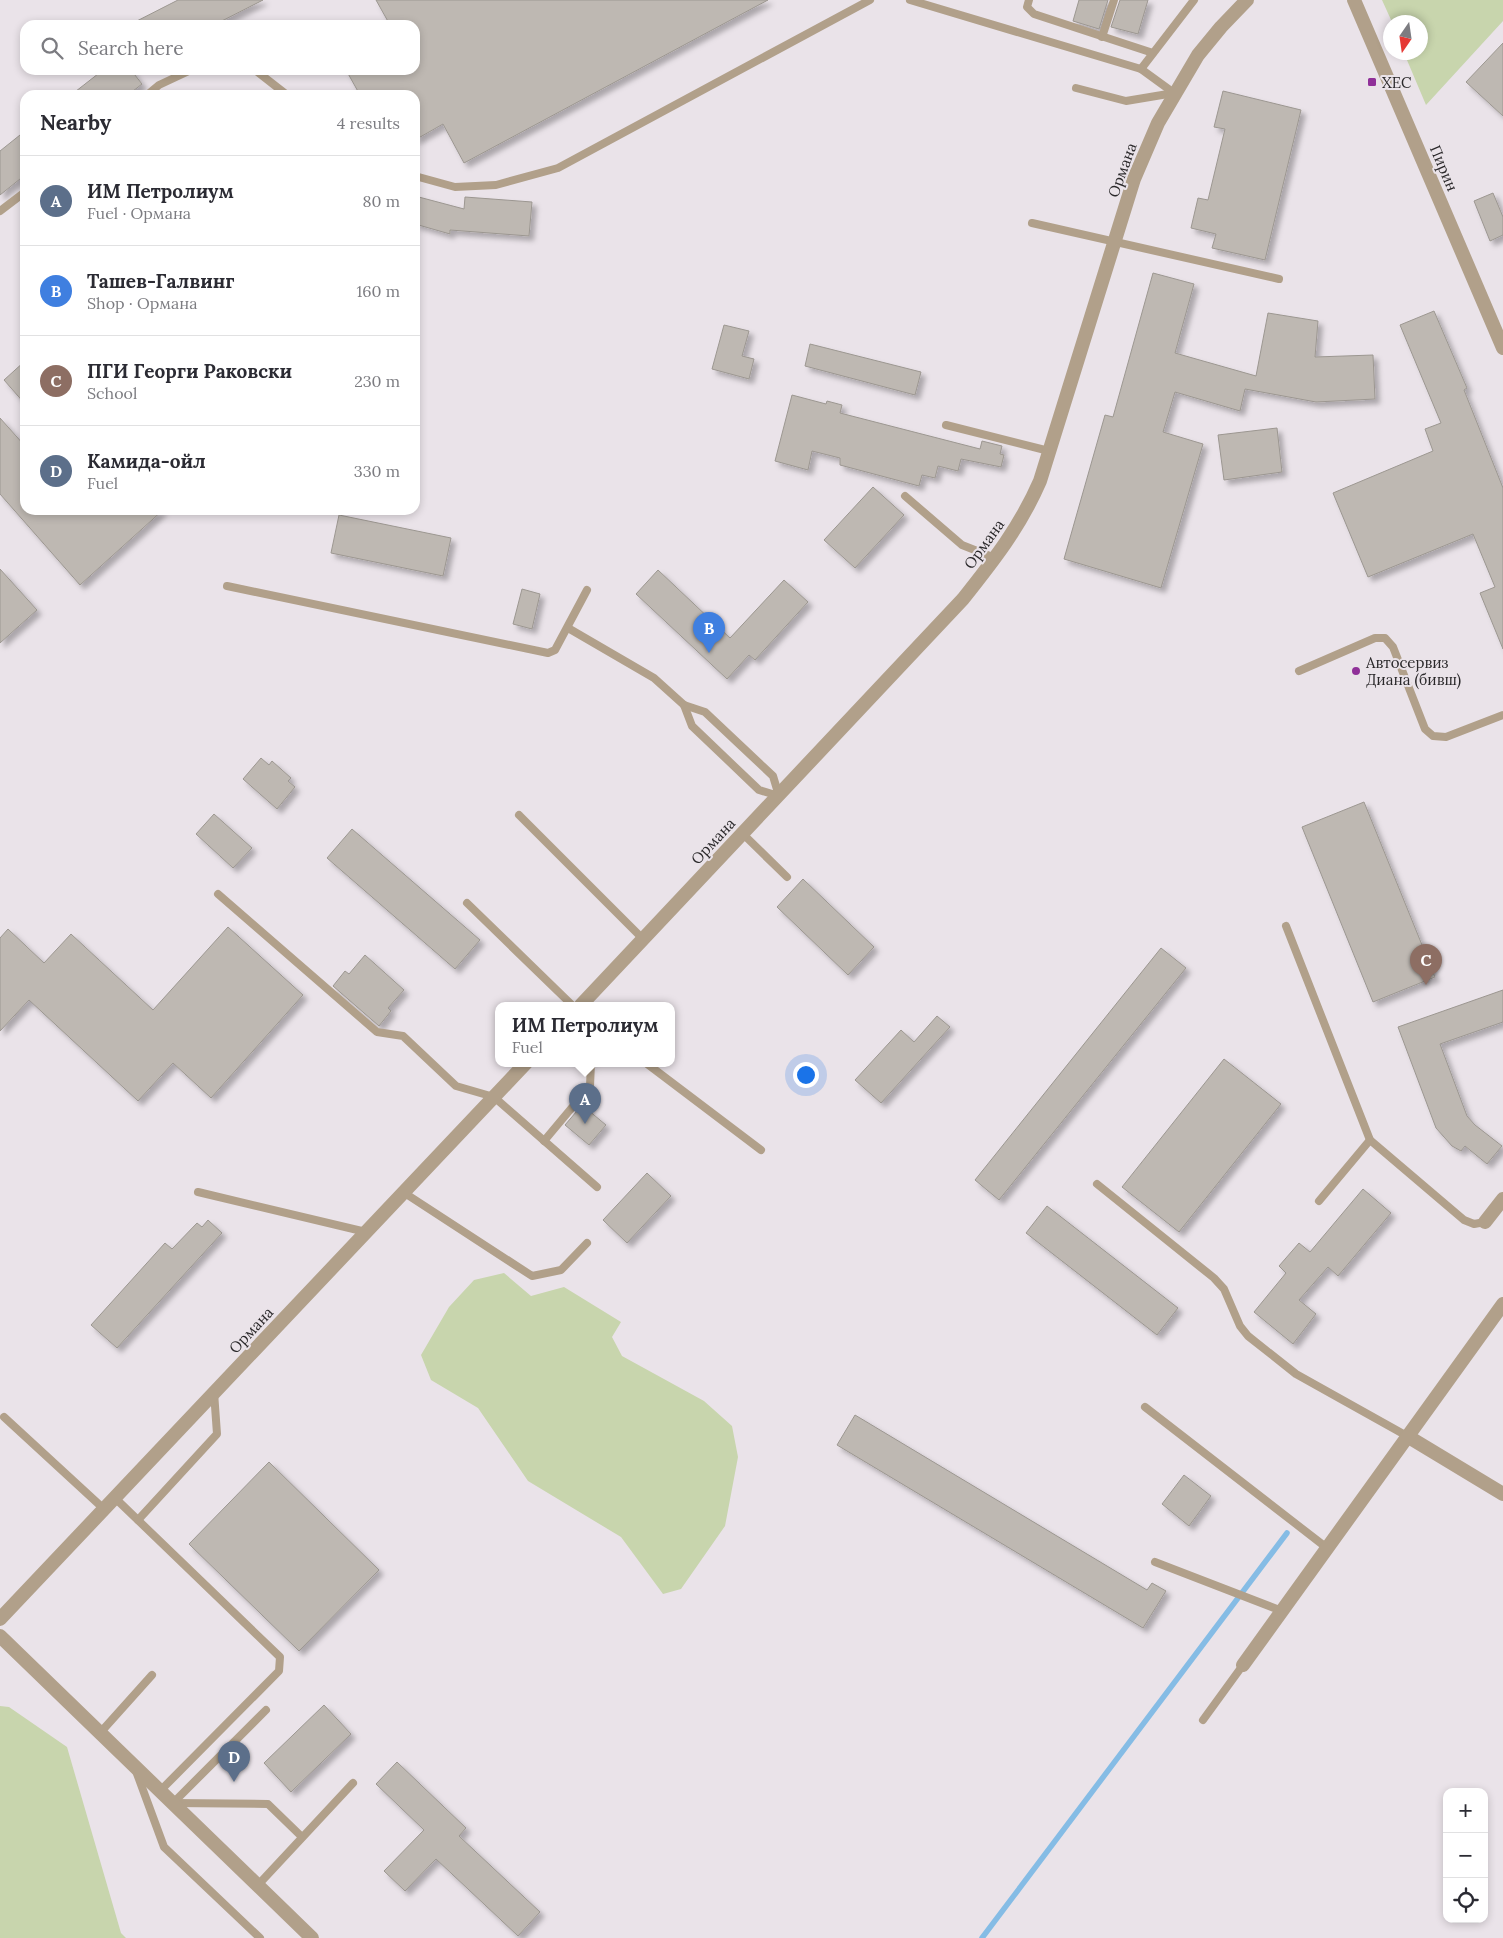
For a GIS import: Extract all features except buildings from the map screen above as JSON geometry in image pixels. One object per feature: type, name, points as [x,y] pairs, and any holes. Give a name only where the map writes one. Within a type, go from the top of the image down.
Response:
[{"type":"street","name":"Ормана","points":[[583,1002],[963,599],[1016,530],[1029,507],[1049,451],[1134,179],[1158,123],[1174,92],[1198,55],[1221,27],[1248,0]]},
{"type":"street","name":"Пирин","points":[[1354,0],[1503,348]]},
{"type":"street","name":"Ормана","points":[[0,1619],[522,1067]]},
{"type":"street","points":[[1485,1222],[1503,1199]]},
{"type":"street","points":[[1243,1665],[1503,1304]]},
{"type":"street","points":[[1407,1436],[1503,1494]]},
{"type":"street","points":[[0,1636],[312,1938]]},
{"type":"lane","points":[[420,177],[455,187],[496,185],[558,168],[870,0]]},
{"type":"lane","points":[[1029,0],[1027,7],[1034,14],[1153,53]]},
{"type":"lane","points":[[1102,37],[1114,0]]},
{"type":"lane","points":[[1141,69],[1192,0]]},
{"type":"lane","points":[[915,1],[1141,69],[1174,92]]},
{"type":"lane","points":[[153,90],[180,75]]},
{"type":"lane","points":[[262,75],[282,90]]},
{"type":"lane","points":[[1076,88],[1126,101],[1174,92]]},
{"type":"lane","points":[[0,211],[20,196]]},
{"type":"lane","points":[[1032,223],[1279,279]]},
{"type":"lane","points":[[946,425],[1049,451]]},
{"type":"lane","points":[[905,496],[962,545],[995,558]]},
{"type":"lane","points":[[227,586],[548,653],[556,650],[586,590]]},
{"type":"lane","points":[[568,628],[654,678],[684,706],[692,726],[759,790],[779,796]]},
{"type":"lane","points":[[1299,671],[1375,638],[1385,638],[1392,647],[1425,729],[1433,736],[1446,737],[1503,715]]},
{"type":"lane","points":[[684,706],[705,712],[773,776],[779,796]]},
{"type":"lane","points":[[519,815],[643,939]]},
{"type":"lane","points":[[742,834],[787,877]]},
{"type":"lane","points":[[218,894],[377,1032],[404,1036],[456,1086],[494,1097],[597,1187]]},
{"type":"lane","points":[[467,903],[569,1002]]},
{"type":"lane","points":[[1286,926],[1370,1140],[1464,1220],[1474,1224],[1485,1222]]},
{"type":"lane","points":[[544,1141],[590,1086],[591,1067]]},
{"type":"lane","points":[[651,1067],[761,1150]]},
{"type":"lane","points":[[1319,1201],[1370,1140]]},
{"type":"lane","points":[[1097,1184],[1214,1278],[1224,1289],[1240,1326],[1248,1336],[1296,1374],[1407,1436]]},
{"type":"lane","points":[[198,1192],[366,1232]]},
{"type":"lane","points":[[403,1192],[532,1276],[561,1270],[587,1243]]},
{"type":"lane","points":[[138,1520],[217,1434],[214,1392]]},
{"type":"lane","points":[[1145,1407],[1327,1548]]},
{"type":"lane","points":[[4,1417],[104,1509]]},
{"type":"lane","points":[[115,1498],[280,1657],[279,1671],[160,1791]]},
{"type":"lane","points":[[1155,1562],[1282,1611]]},
{"type":"lane","points":[[1203,1720],[1243,1665]]},
{"type":"lane","points":[[100,1733],[152,1675]]},
{"type":"lane","points":[[173,1803],[266,1710]]},
{"type":"lane","points":[[133,1765],[164,1847],[260,1938]]},
{"type":"lane","points":[[258,1885],[353,1783]]},
{"type":"lane","points":[[173,1803],[268,1804],[302,1837]]},
{"type":"green space","points":[[1382,0],[1503,0],[1503,21],[1426,105],[1407,60],[1428,60],[1428,15],[1389,15]]},
{"type":"green space","points":[[504,1273],[531,1296],[564,1287],[621,1322],[612,1337],[622,1356],[704,1401],[732,1426],[738,1457],[725,1526],[681,1589],[663,1594],[621,1537],[528,1481],[478,1408],[431,1380],[421,1355],[449,1307],[474,1280]]},
{"type":"green space","points":[[0,1706],[9,1707],[67,1747],[121,1933],[126,1938],[0,1938]]},
{"type":"waterway","points":[[982,1938],[1287,1533]]},
{"type":"place","name":"ХЕС","points":[[1372,82]]},
{"type":"place","name":"Ташев-Галвинг","points":[[709,653]]},
{"type":"place","name":"Автосервиз Диана (бивш)","points":[[1356,671]]},
{"type":"place","name":"ПГИ Георги Раковски","points":[[1426,985]]},
{"type":"place","name":"ИМ Петролиум","points":[[585,1124]]},
{"type":"place","name":"Камида-ойл","points":[[234,1782]]}]
